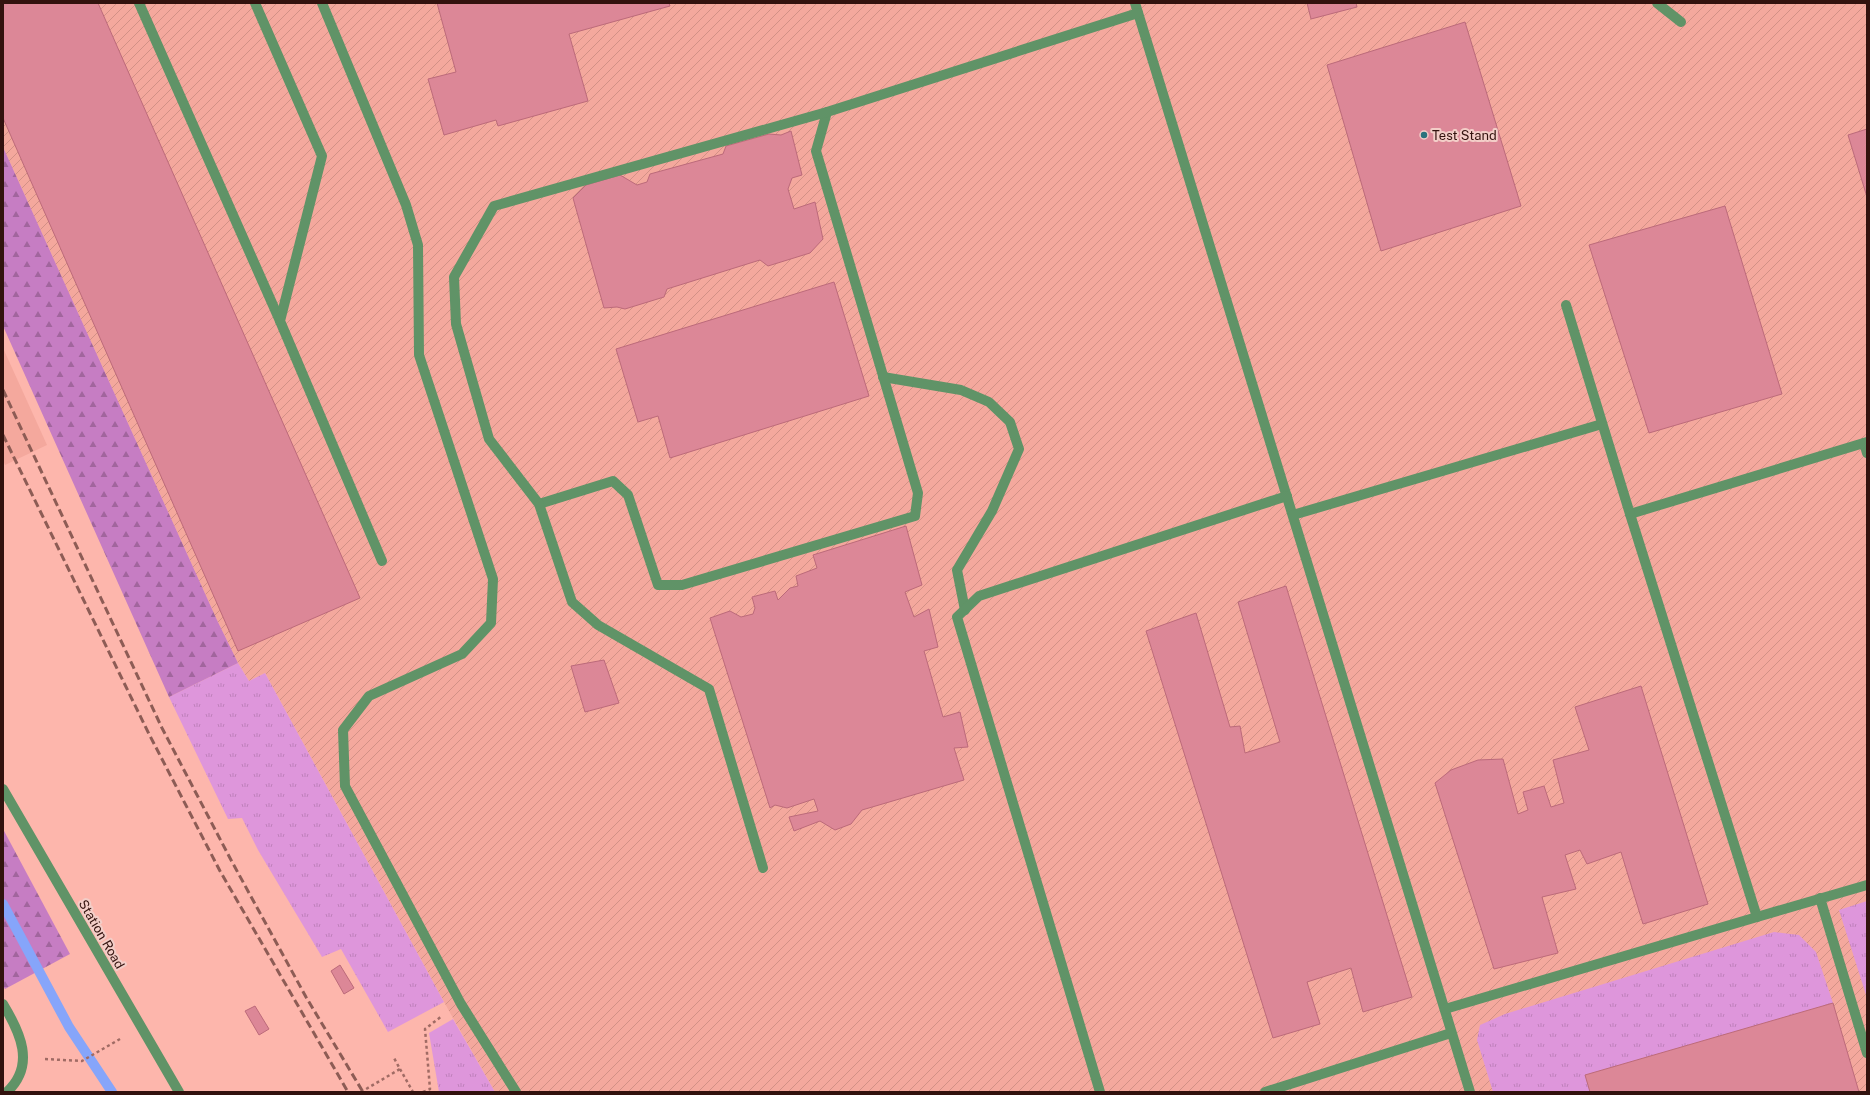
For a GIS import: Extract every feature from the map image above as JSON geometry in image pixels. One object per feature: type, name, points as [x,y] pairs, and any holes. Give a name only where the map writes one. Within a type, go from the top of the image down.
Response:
[{"type":"street","points":[[138,3],[280,321],[382,561]]},
{"type":"street","points":[[255,3],[322,156],[280,321]]},
{"type":"street","points":[[322,3],[406,205],[418,245],[418,355],[493,579],[491,623],[462,654],[369,696],[343,730],[345,786],[461,1004],[516,1092]]},
{"type":"street","points":[[1135,3],[1470,1092]]},
{"type":"street","points":[[1657,3],[1681,22]]},
{"type":"street","points":[[763,868],[709,690],[598,625],[572,602],[539,504],[490,439],[456,324],[454,277],[494,206],[827,112],[1138,13]]},
{"type":"street","points":[[539,504],[613,481],[628,495],[658,586],[682,585],[915,516],[918,493],[816,151],[827,112]]},
{"type":"street","points":[[1566,305],[1756,917]]},
{"type":"street","points":[[883,377],[961,390],[989,402],[1010,422],[1019,449],[992,511],[957,570],[965,610]]},
{"type":"street","points":[[1293,515],[1602,424]]},
{"type":"street","points":[[1630,514],[1865,442],[1867,454]]},
{"type":"street","points":[[1100,1092],[957,618],[979,596],[1287,496]]},
{"type":"street","name":"Station Road","points":[[3,789],[179,1092]]},
{"type":"street","points":[[1445,1009],[1867,885]]},
{"type":"street","points":[[1820,898],[1867,1053]]},
{"type":"street","points":[[3,1004],[17,1027],[24,1058],[14,1085],[7,1092]]},
{"type":"street","points":[[1265,1092],[1451,1033]]},
{"type":"path","points":[[424,1092],[430,1089],[425,1029],[435,1020]]},
{"type":"path","points":[[24,1058],[82,1061],[99,1052]]},
{"type":"path","points":[[394,1058],[413,1092]]},
{"type":"path","points":[[361,1092],[400,1069]]},
{"type":"shaded area","points":[[3,3],[1867,3],[1867,1092],[495,1092],[449,1011],[265,673],[249,681],[238,663],[217,620],[3,147]]},
{"type":"shaded area","points":[[3,348],[47,445],[5,465],[3,460]]},
{"type":"green space","points":[[3,147],[217,620],[238,663],[169,697],[3,326]]},
{"type":"green space","points":[[238,663],[249,681],[265,673],[444,1002],[388,1032],[341,949],[322,957],[258,850],[242,818],[228,819],[169,697]]},
{"type":"green space","points":[[3,829],[70,954],[5,989],[3,986]]},
{"type":"green space","points":[[1867,901],[1867,998],[1839,910]]},
{"type":"green space","points":[[1774,932],[1799,935],[1816,952],[1833,1003],[1585,1075],[1590,1092],[1493,1092],[1477,1040],[1480,1025],[1505,1014]]},
{"type":"green space","points":[[453,1019],[495,1092],[439,1092],[429,1033]]},
{"type":"building","points":[[3,3],[98,3],[360,598],[238,651],[3,118]]},
{"type":"building","points":[[437,3],[669,3],[670,6],[569,34],[588,101],[498,126],[496,120],[444,135],[428,79],[456,72]]},
{"type":"building","points":[[1307,3],[1356,3],[1357,7],[1311,19]]},
{"type":"building","name":"Test Stand","points":[[1465,22],[1521,206],[1381,251],[1327,65]]},
{"type":"building","points":[[1867,129],[1867,197],[1848,135]]},
{"type":"building","points":[[791,131],[802,175],[792,178],[788,189],[794,209],[815,202],[823,239],[810,253],[768,266],[760,260],[667,289],[664,297],[625,309],[617,307],[604,308],[573,198],[586,185],[620,175],[637,185],[647,182],[650,174],[723,154],[726,146],[769,134],[781,135]]},
{"type":"building","points":[[1725,206],[1782,394],[1649,433],[1589,245]]},
{"type":"building","points":[[834,282],[869,396],[670,458],[658,416],[638,422],[616,349]]},
{"type":"building","points":[[906,526],[922,585],[905,592],[914,617],[929,609],[938,647],[924,651],[943,717],[960,712],[968,747],[954,748],[964,780],[862,810],[851,824],[835,830],[820,821],[794,831],[789,817],[818,811],[814,799],[787,808],[775,805],[770,808],[710,618],[730,611],[741,617],[753,614],[755,608],[752,597],[775,591],[778,600],[790,588],[798,586],[796,576],[817,568],[813,555]]},
{"type":"building","points":[[1286,586],[1412,997],[1363,1012],[1351,968],[1307,982],[1320,1024],[1273,1038],[1146,631],[1196,613],[1230,727],[1240,726],[1245,753],[1280,742],[1238,602]]},
{"type":"building","points":[[604,660],[619,703],[585,712],[571,666]]},
{"type":"building","points":[[1641,686],[1708,904],[1643,924],[1621,852],[1587,864],[1580,850],[1565,855],[1576,889],[1542,897],[1558,953],[1494,969],[1435,783],[1451,770],[1478,760],[1503,759],[1518,814],[1528,810],[1523,792],[1544,786],[1551,807],[1564,803],[1553,760],[1589,750],[1575,707]]},
{"type":"building","points":[[340,965],[354,988],[344,994],[331,971]]},
{"type":"building","points":[[1833,1003],[1859,1092],[1590,1092],[1585,1075]]},
{"type":"building","points":[[255,1006],[269,1029],[259,1035],[245,1011]]},
{"type":"waterway","points":[[3,904],[69,1027],[112,1092]]},
{"type":"railway","points":[[3,390],[162,728],[231,860],[306,997],[363,1092]]},
{"type":"railway","points":[[3,435],[149,734],[220,871],[348,1092]]},
{"type":"place","name":"Test Stand","points":[[1424,135]]}]
